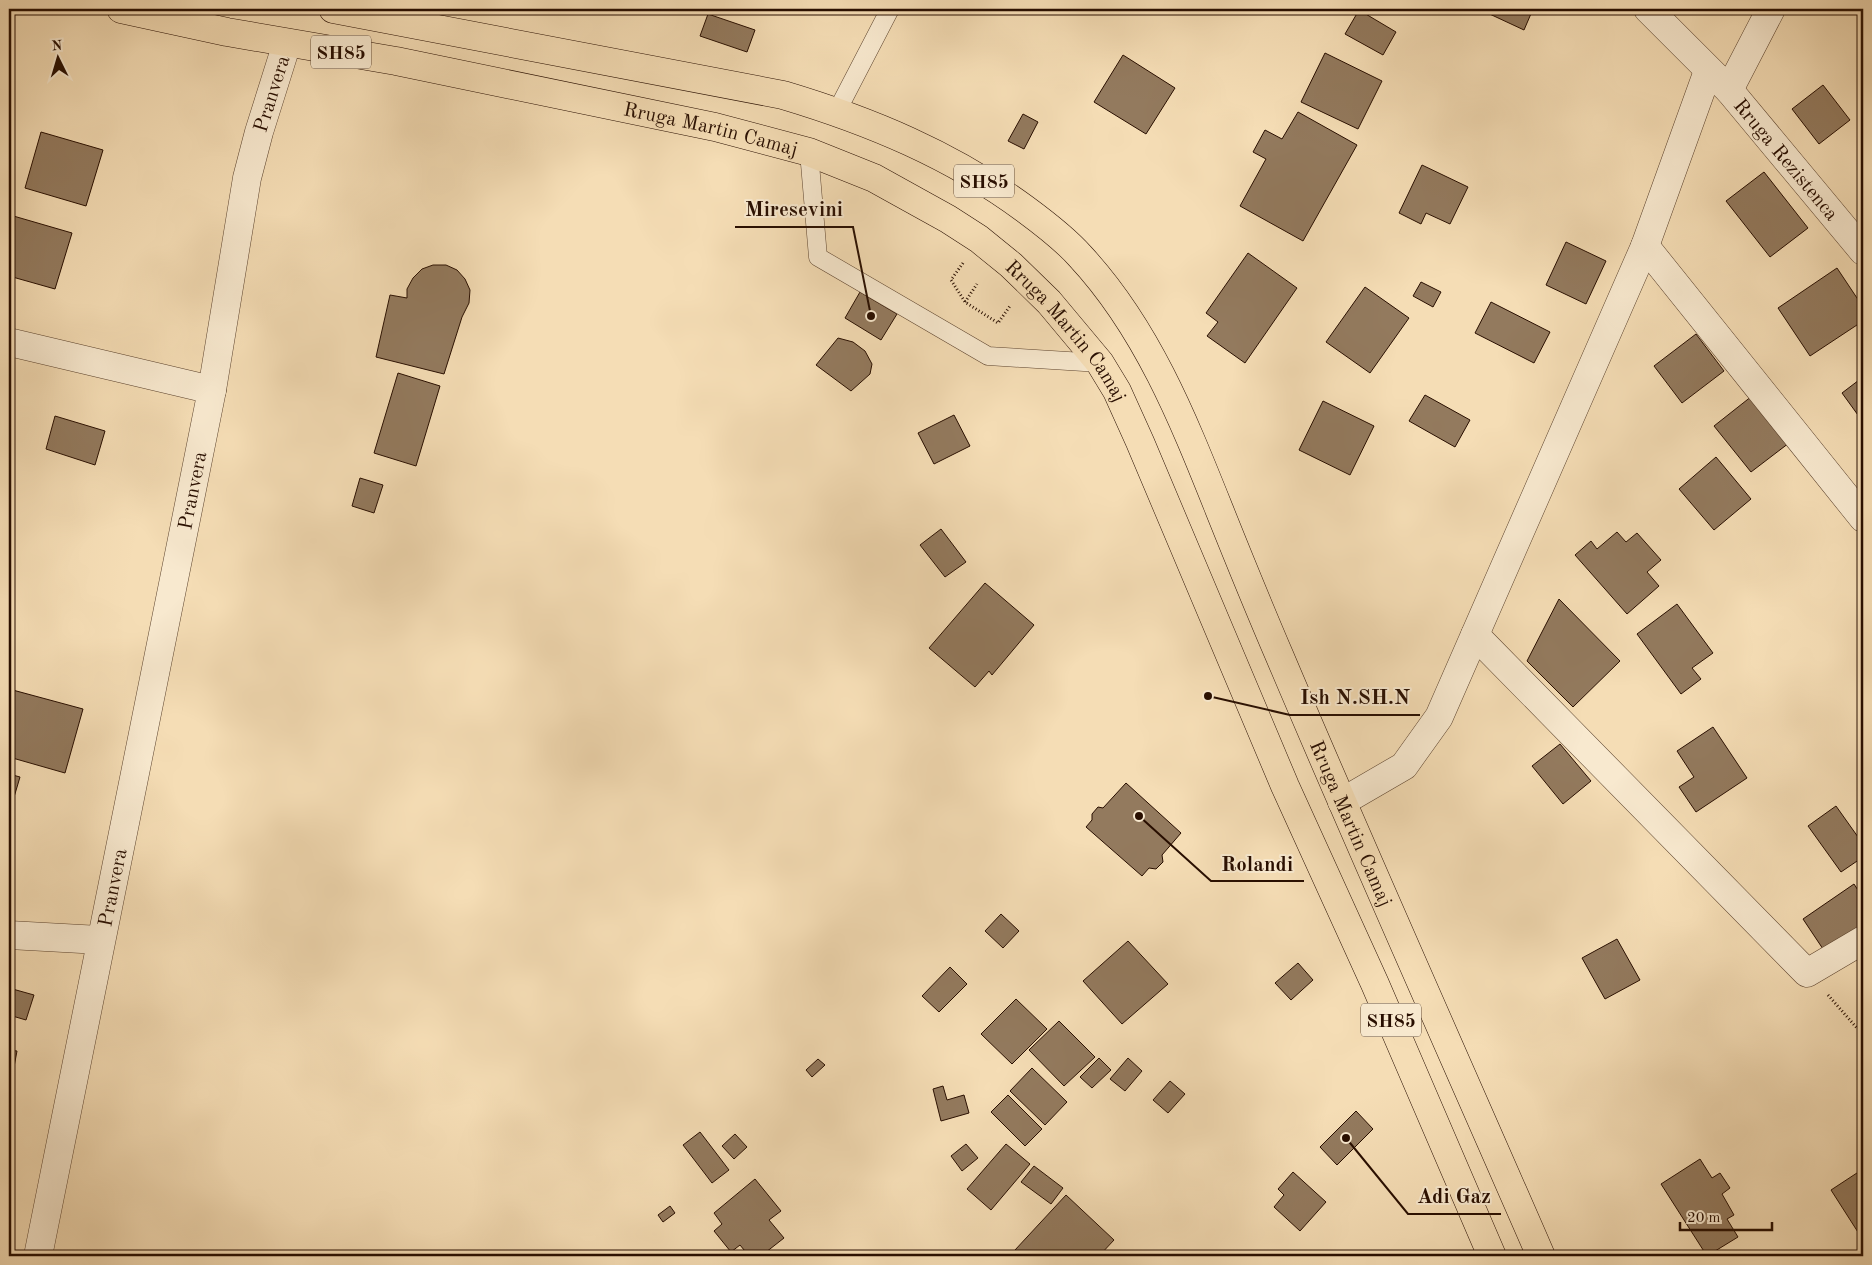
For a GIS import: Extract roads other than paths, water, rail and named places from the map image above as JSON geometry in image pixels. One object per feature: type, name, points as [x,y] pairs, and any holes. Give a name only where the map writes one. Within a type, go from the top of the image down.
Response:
[{"type":"highway","name":"Rruga Martin Camaj","points":[[121,9],[287,43],[406,63],[715,127],[809,152],[874,178],[948,219],[979,239],[1011,265],[1049,302],[1100,363],[1117,391],[1285,786],[1375,984],[1492,1256]]},
{"type":"highway","name":"Rruga Martin Camaj","points":[[333,9],[774,94],[837,111],[925,148],[966,170],[1005,194],[1042,221],[1076,252],[1104,282],[1152,356],[1174,399],[1252,592],[1541,1256]]},
{"type":"street","points":[[1342,802],[1404,766],[1439,717],[1645,246],[1708,71],[1648,9]]},
{"type":"street","points":[[1728,90],[1771,9]]},
{"type":"street","name":"Pranvera","points":[[38,1256],[212,390],[247,178],[259,132],[287,43]]},
{"type":"street","name":"Rruga Rezistenca","points":[[1708,71],[1728,90],[1863,250]]},
{"type":"street","points":[[1645,246],[1863,518]]},
{"type":"street","points":[[9,342],[212,390]]},
{"type":"street","points":[[1475,635],[1807,973],[1863,940]]},
{"type":"street","name":"Pranvera","points":[[9,935],[100,940]]},
{"type":"lane","points":[[837,111],[890,9]]},
{"type":"lane","points":[[809,152],[818,258],[988,356],[1100,363]]},
{"type":"place","name":"Miresevini","points":[[871,316]]},
{"type":"place","name":"Ish N.SH.N","points":[[1208,696]]},
{"type":"place","name":"Rolandi","points":[[1139,816]]},
{"type":"place","name":"Adi Gaz","points":[[1346,1138]]}]
